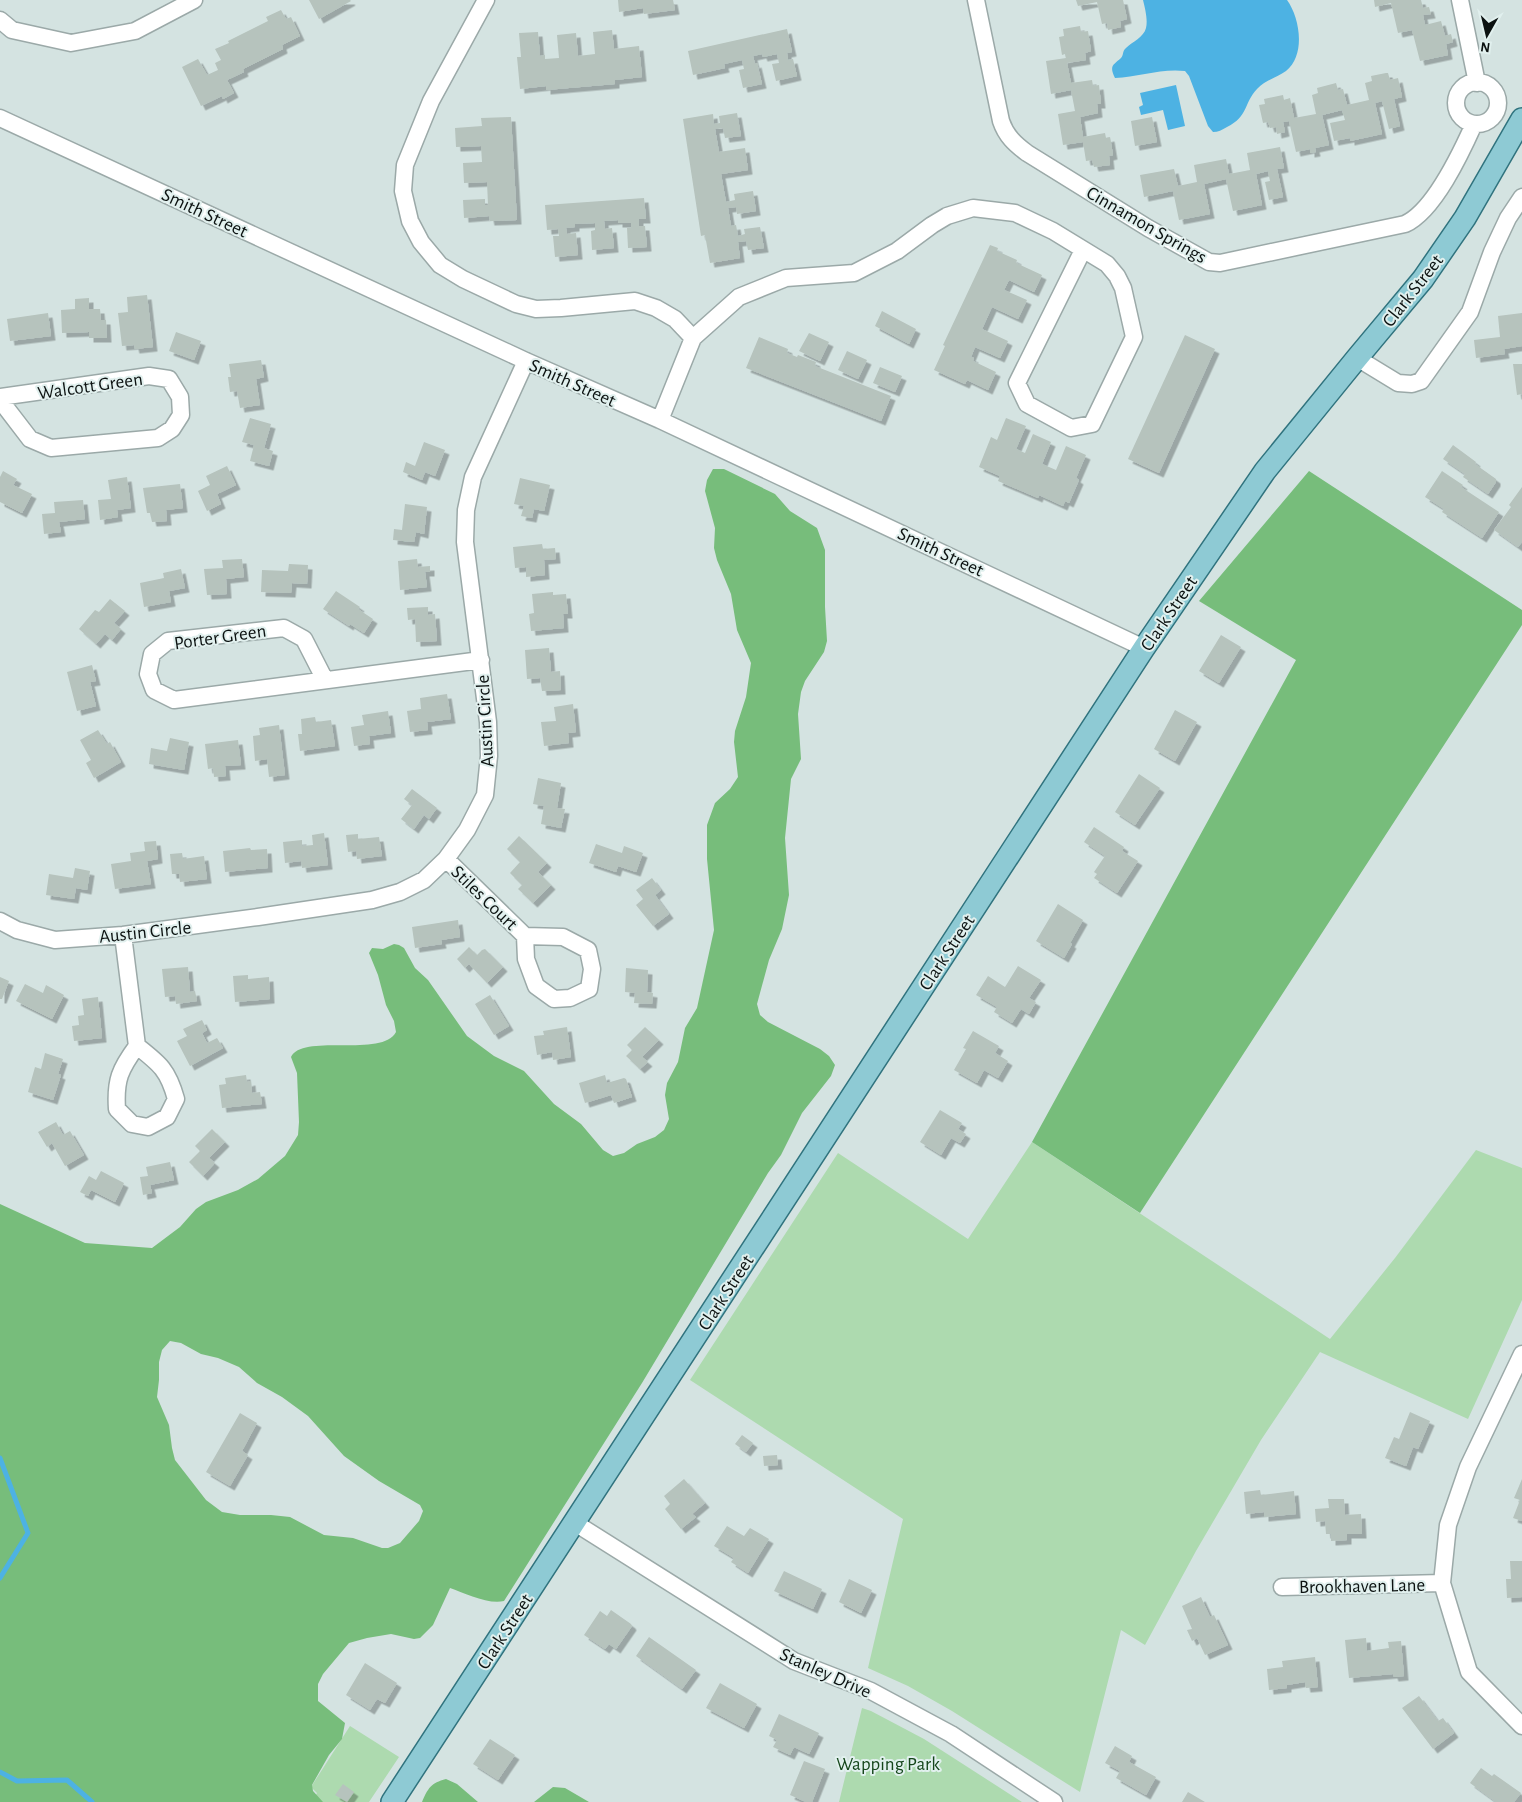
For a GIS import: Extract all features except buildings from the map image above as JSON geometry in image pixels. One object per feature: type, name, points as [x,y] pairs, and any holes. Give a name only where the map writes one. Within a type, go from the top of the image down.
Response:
[{"type":"main road","name":"Clark Street","points":[[392,1802],[1144,648],[1265,471],[1357,358],[1424,280],[1465,218],[1518,125]]},
{"type":"street","points":[[0,20],[12,30],[71,43],[135,31],[194,0]]},
{"type":"street","points":[[486,0],[431,101],[405,165],[403,191],[410,221],[421,242],[440,265],[463,279],[516,304],[536,308],[552,308],[635,301],[656,308],[675,319],[693,338]]},
{"type":"street","name":"Cinnamon Springs","points":[[976,0],[1001,121],[1006,134],[1011,140],[1027,153],[1144,225],[1201,259],[1210,262],[1220,263],[1411,222],[1423,212],[1434,196],[1474,124]]},
{"type":"street","points":[[1460,0],[1477,83]]},
{"type":"street","points":[[1477,83],[1489,86],[1496,96],[1498,108],[1487,122],[1474,124],[1463,119],[1459,114],[1456,102],[1457,96],[1465,86],[1477,83]]},
{"type":"street","name":"Smith Street","points":[[0,118],[526,361],[660,420],[1144,648]]},
{"type":"street","points":[[1492,118],[1518,125]]},
{"type":"street","points":[[1357,358],[1398,383],[1412,384],[1421,382],[1470,312],[1492,252],[1508,218],[1522,197]]},
{"type":"street","points":[[660,420],[693,338],[739,297],[786,278],[854,273],[896,251],[932,224],[947,216],[973,208],[1015,213],[1053,231],[1107,264],[1117,276],[1123,288],[1134,337],[1092,424],[1071,428],[1027,404],[1017,383],[1083,250]]},
{"type":"street","name":"Austin Circle","points":[[0,921],[17,930],[55,940],[123,935],[372,900],[400,892],[424,880],[446,859],[467,830],[485,795],[489,756],[488,722],[465,542],[466,510],[473,477],[526,361]]},
{"type":"street","name":"Walcott Green","points":[[149,376],[169,379],[180,397],[181,415],[172,429],[158,438],[51,448],[30,439],[0,398],[149,376]]},
{"type":"street","name":"Porter Green","points":[[325,680],[304,639],[284,628],[168,641],[152,654],[148,674],[154,690],[174,700],[481,660]]},
{"type":"street","name":"Stiles Court","points":[[446,859],[525,936],[563,937],[588,950],[592,968],[589,989],[570,998],[554,999],[536,986],[526,959],[525,936]]},
{"type":"street","points":[[123,935],[137,1046],[124,1064],[115,1090],[117,1109],[132,1124],[148,1127],[167,1117],[176,1099],[171,1080],[157,1062],[137,1046]]},
{"type":"street","points":[[1522,1354],[1468,1467],[1448,1525],[1442,1583],[1469,1672],[1522,1726]]},
{"type":"street","name":"Stanley Drive","points":[[575,1523],[794,1660],[871,1691],[943,1730],[1054,1802]]},
{"type":"street","name":"Brookhaven Lane","points":[[1282,1587],[1442,1583]]},
{"type":"green space","points":[[713,469],[724,469],[775,494],[790,511],[817,528],[825,550],[827,641],[824,652],[805,681],[801,692],[798,714],[801,759],[791,779],[785,838],[789,895],[782,929],[769,960],[757,1004],[760,1015],[768,1022],[820,1049],[829,1056],[835,1065],[831,1076],[802,1113],[781,1155],[768,1173],[642,1383],[504,1601],[484,1600],[450,1588],[433,1625],[420,1638],[414,1639],[391,1634],[349,1643],[323,1674],[318,1684],[318,1701],[345,1723],[342,1739],[329,1755],[312,1785],[313,1791],[323,1802],[0,1802],[0,1204],[85,1243],[152,1248],[180,1227],[196,1209],[206,1202],[238,1190],[258,1179],[285,1156],[298,1135],[297,1073],[291,1057],[298,1050],[310,1047],[376,1044],[388,1040],[396,1032],[394,1021],[386,1005],[378,975],[369,953],[372,948],[383,949],[394,944],[404,948],[415,968],[428,980],[467,1036],[494,1056],[524,1071],[554,1104],[581,1124],[603,1150],[613,1156],[624,1153],[637,1144],[655,1137],[664,1130],[669,1119],[665,1095],[667,1083],[678,1062],[685,1028],[697,1008],[714,930],[707,859],[707,825],[715,803],[730,789],[738,777],[734,742],[735,731],[746,697],[751,663],[737,630],[731,594],[714,548],[715,528],[705,491],[707,480]],"holes":[[[170,1341],[181,1343],[201,1354],[218,1358],[239,1367],[257,1383],[282,1397],[308,1416],[344,1456],[379,1481],[420,1505],[423,1511],[419,1521],[400,1543],[388,1548],[382,1548],[353,1538],[324,1535],[290,1517],[240,1515],[222,1512],[206,1500],[175,1460],[169,1425],[157,1397],[159,1362],[162,1350]]]},
{"type":"green space","points":[[1309,471],[1522,610],[1522,625],[1140,1213],[1032,1142],[1296,660],[1199,601]]},
{"type":"green space","points":[[1032,1142],[1330,1339],[1395,1258],[1476,1150],[1522,1168],[1522,1300],[1468,1419],[1320,1352],[1261,1440],[1196,1551],[1145,1645],[1121,1630],[1080,1792],[952,1711],[908,1686],[868,1668],[903,1519],[690,1380],[838,1153],[968,1239]]},
{"type":"green space","name":"Wapping Park","points":[[862,1708],[924,1739],[1022,1802],[839,1802]]},
{"type":"green space","points":[[350,1726],[399,1757],[369,1802],[312,1802],[317,1793],[311,1787]]},
{"type":"green space","points":[[446,1779],[457,1784],[478,1802],[422,1802],[431,1787],[437,1782]]},
{"type":"green space","points":[[553,1787],[565,1788],[589,1802],[534,1802]]},
{"type":"water","points":[[1143,0],[1287,0],[1298,26],[1299,46],[1296,56],[1286,71],[1257,89],[1239,119],[1223,129],[1213,132],[1208,126],[1189,76],[1185,71],[1176,70],[1115,78],[1112,71],[1114,64],[1122,57],[1125,49],[1145,31],[1147,25]]},
{"type":"water","points":[[1176,85],[1185,126],[1168,130],[1163,110],[1141,115],[1139,107],[1143,105],[1140,93]]},
{"type":"waterway","points":[[0,1458],[28,1533],[0,1578]]},
{"type":"waterway","points":[[0,1772],[17,1781],[67,1780],[92,1802]]}]
